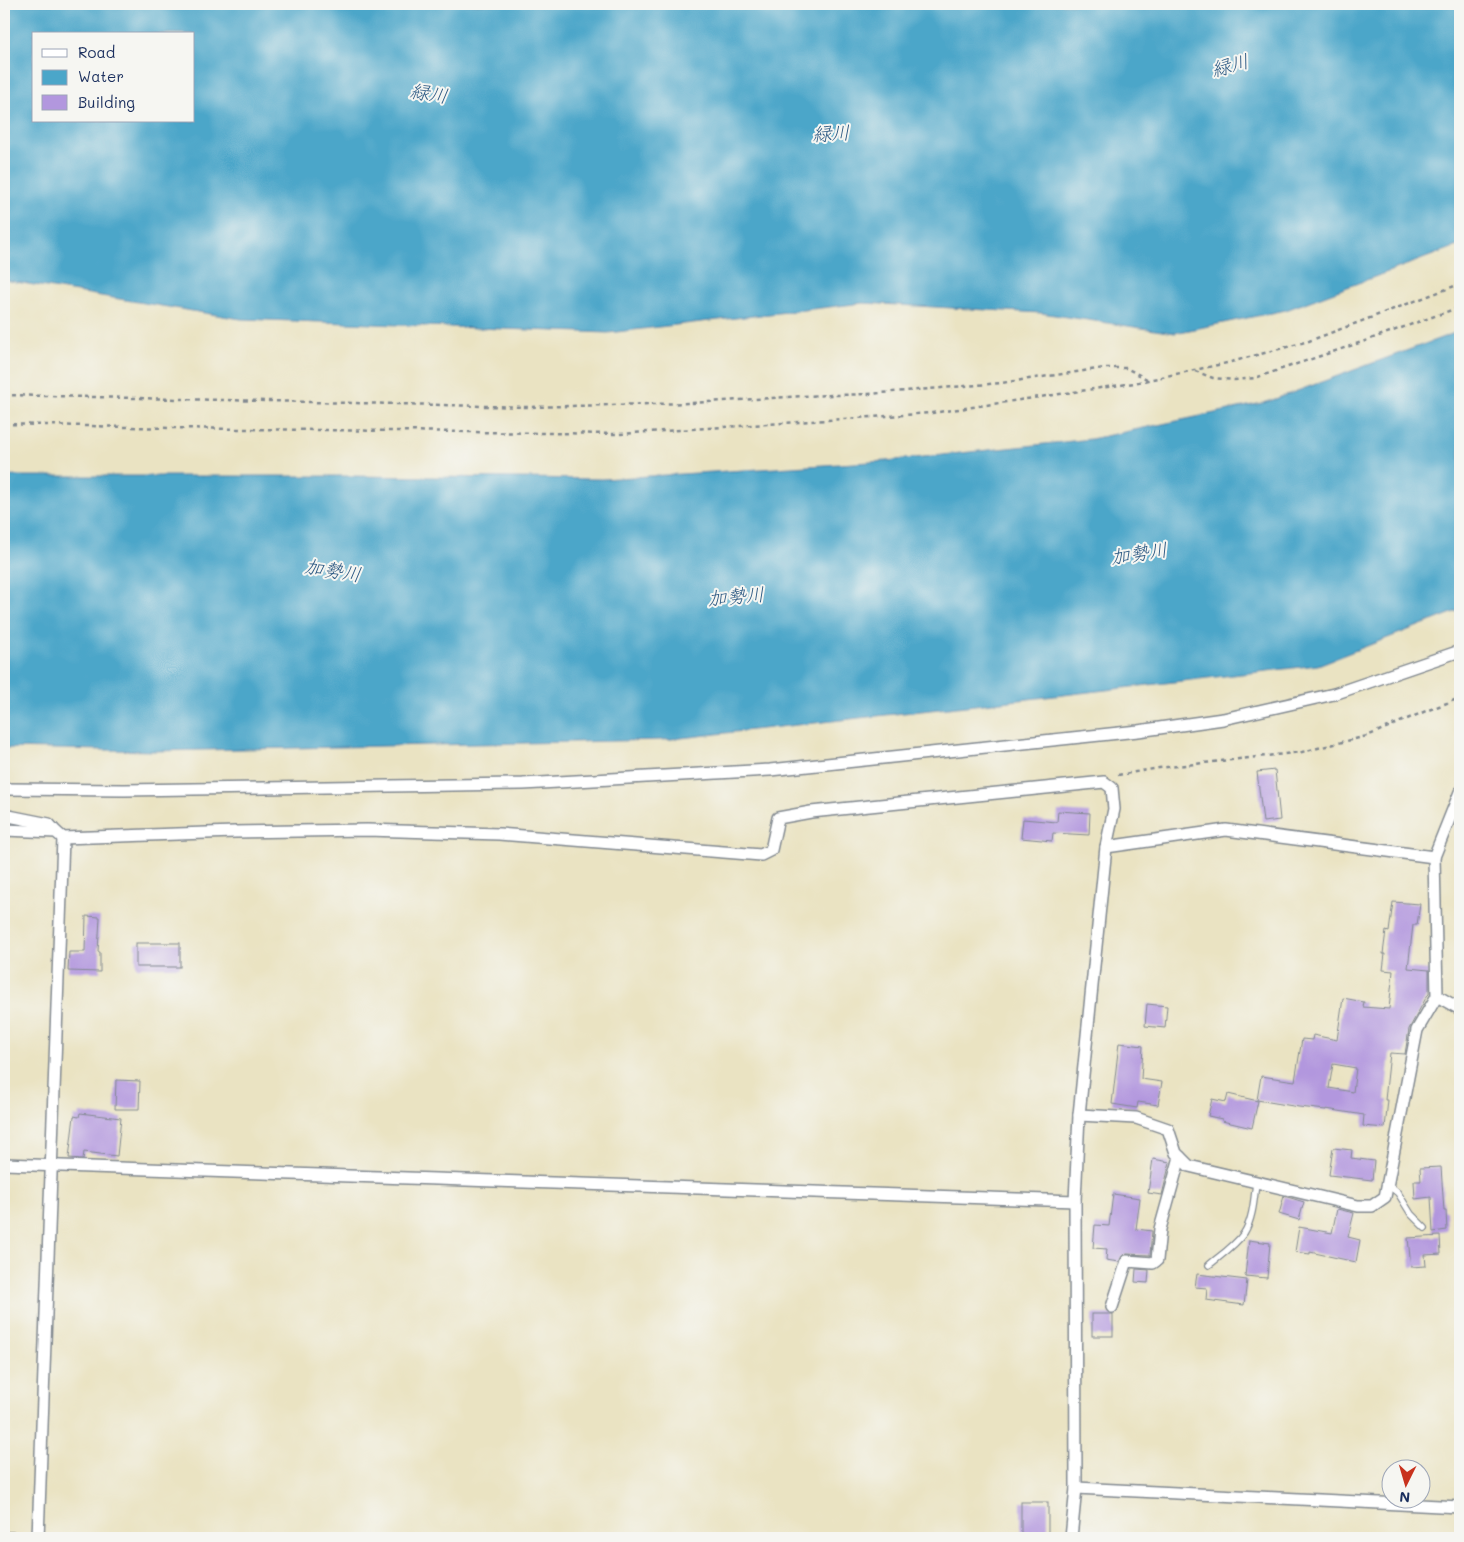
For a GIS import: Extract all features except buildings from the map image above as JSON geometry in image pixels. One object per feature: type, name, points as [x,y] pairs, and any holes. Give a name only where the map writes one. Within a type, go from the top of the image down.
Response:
[{"type":"street","points":[[4,789],[124,790],[522,784],[770,770],[1138,731],[1224,719],[1334,694],[1460,651]]},
{"type":"street","points":[[4,830],[60,835],[367,830],[499,834],[761,855],[771,850],[775,839],[778,818],[811,812],[1104,782],[1112,788],[1114,809],[1106,847],[1079,1115],[1075,1201],[1076,1488],[1072,1538]]},
{"type":"street","points":[[1079,1115],[1136,1118],[1168,1129],[1176,1153],[1189,1166],[1358,1206],[1372,1206],[1385,1197],[1417,1030],[1437,996],[1434,857],[1460,792]]},
{"type":"street","points":[[4,815],[48,824],[60,835],[38,1538]]},
{"type":"street","points":[[1106,847],[1226,830],[1434,857]]},
{"type":"street","points":[[1437,996],[1460,1010]]},
{"type":"street","points":[[1112,1308],[1127,1261],[1153,1263],[1157,1260],[1160,1229],[1180,1157]]},
{"type":"street","points":[[4,1164],[1075,1201]]},
{"type":"street","points":[[1076,1488],[1460,1507]]},
{"type":"street","points":[[4,1538],[12,1538]]},
{"type":"lane","points":[[1209,1265],[1233,1246],[1244,1232],[1251,1214],[1256,1183]]},
{"type":"lane","points":[[1388,1185],[1398,1192],[1411,1214],[1425,1228]]},
{"type":"path","points":[[4,424],[619,434],[932,413],[1148,380],[1193,370],[1310,341],[1460,284]]},
{"type":"path","points":[[1193,370],[1213,378],[1234,380],[1255,378],[1460,307]]},
{"type":"path","points":[[4,395],[564,407],[870,394],[1001,383],[1104,368],[1126,368],[1148,380]]},
{"type":"path","points":[[1104,782],[1111,776],[1159,768],[1302,752],[1367,736],[1460,698]]},
{"type":"water","name":"緑川","points":[[4,4],[1460,4],[1460,245],[1286,310],[1175,333],[1041,313],[863,303],[608,333],[241,319],[4,280]]},
{"type":"water","name":"加勢川","points":[[1460,331],[1460,610],[1318,665],[663,740],[155,751],[4,748],[4,476],[350,476],[602,479],[886,461],[1091,439],[1267,402]]}]
